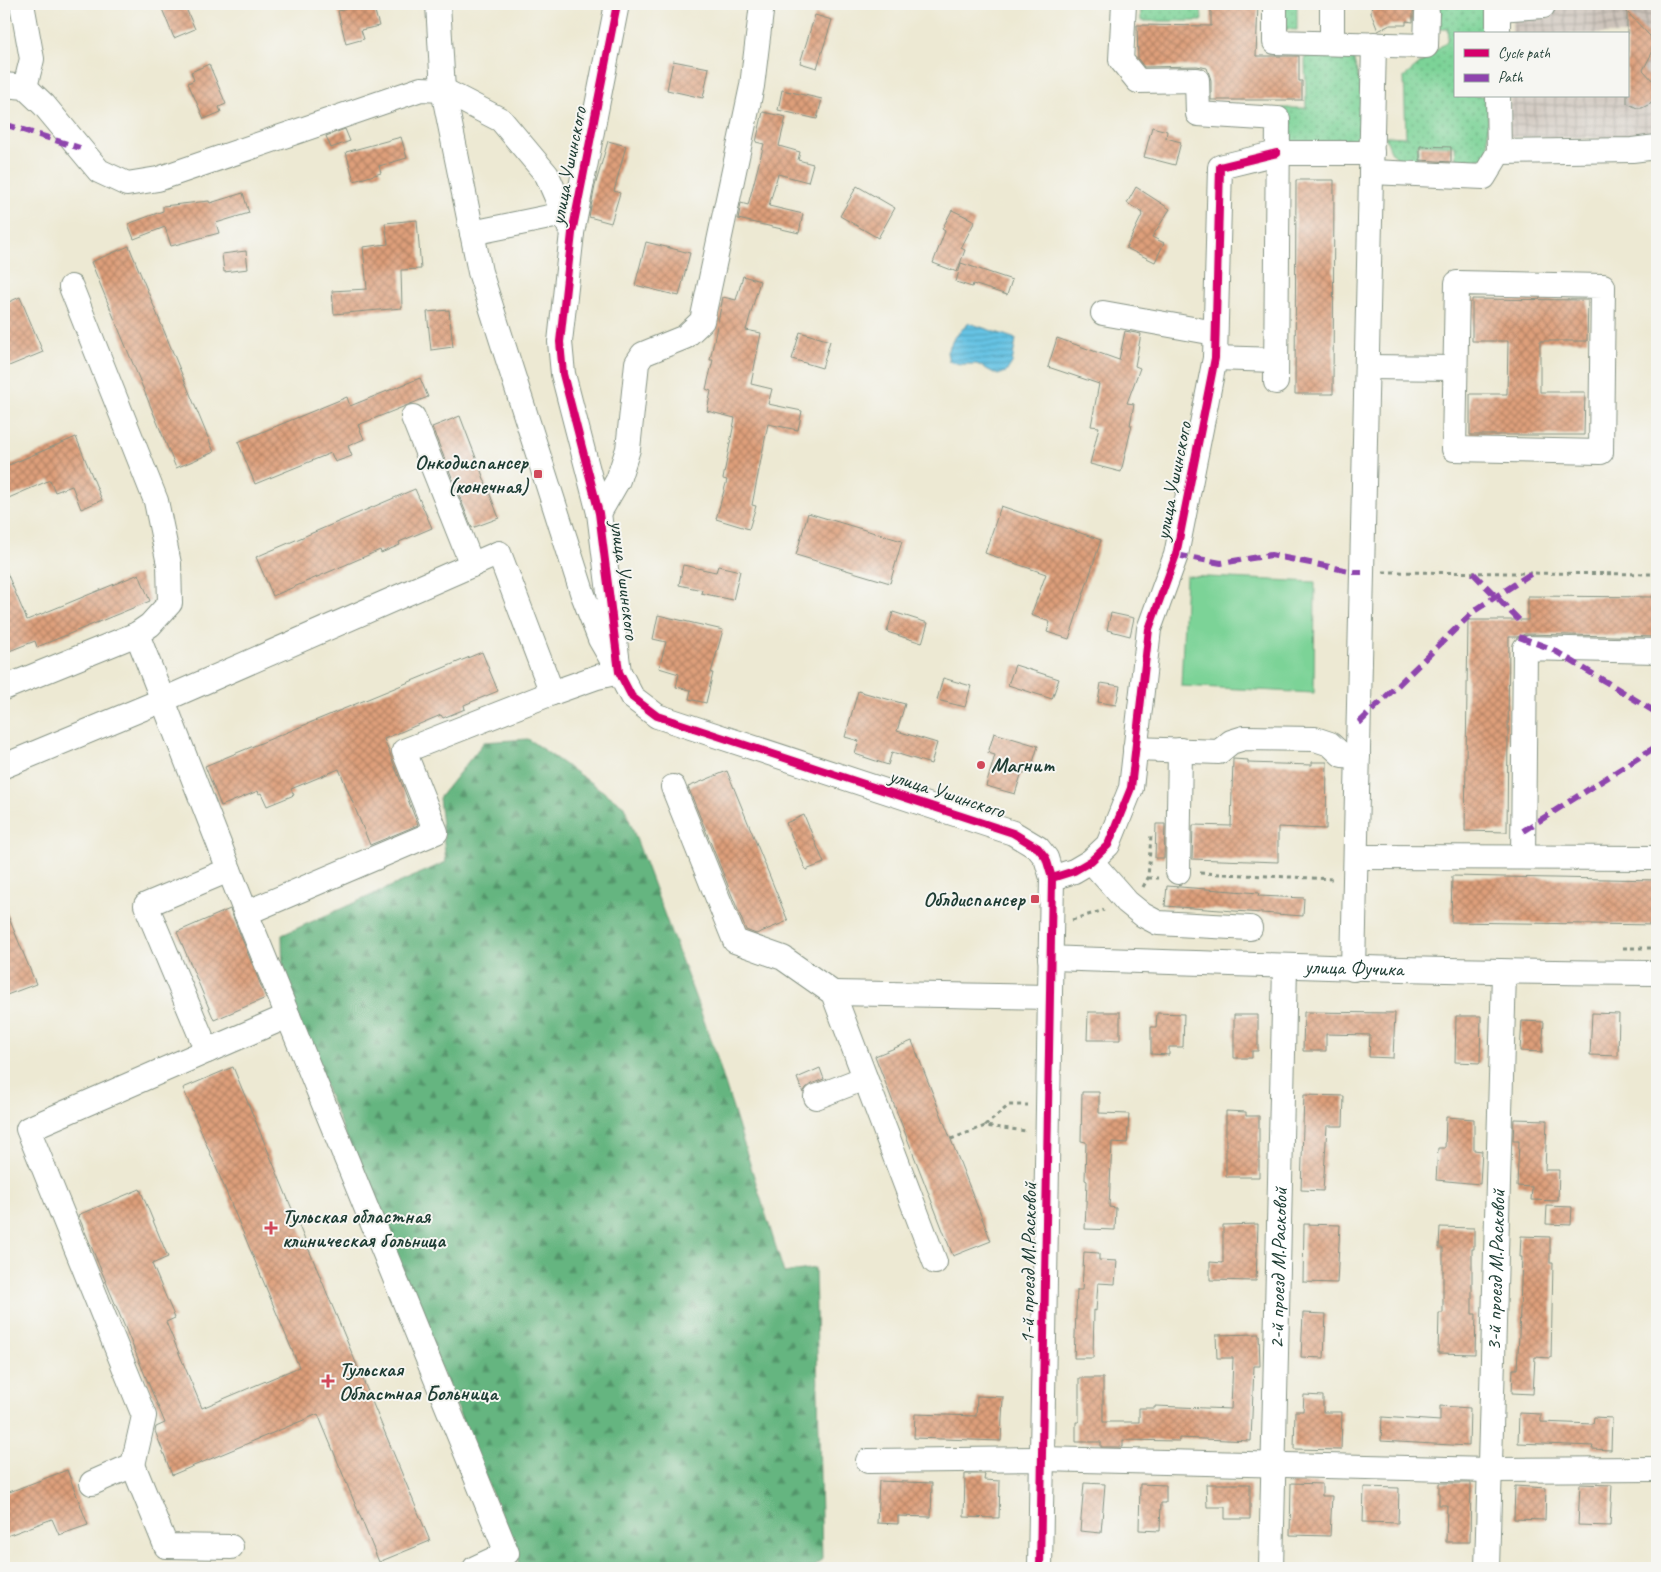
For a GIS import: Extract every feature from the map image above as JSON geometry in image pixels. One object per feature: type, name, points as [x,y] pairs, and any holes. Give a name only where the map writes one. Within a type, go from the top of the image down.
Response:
[{"type":"street","points":[[22,4],[32,60],[14,86],[44,105],[99,171],[128,184],[158,179],[421,89],[443,90],[501,120],[547,174],[568,224],[472,233]]},
{"type":"street","points":[[246,913],[436,832],[404,751],[552,693],[597,677],[619,672],[600,639],[582,592],[480,272],[443,90],[438,4]]},
{"type":"street","name":"улица Ушинского","points":[[618,4],[568,224],[560,342],[563,374],[599,513],[619,672],[632,697],[657,716],[1013,833],[1038,848],[1046,858],[1052,878],[1050,958]]},
{"type":"street","points":[[599,513],[618,480],[628,449],[637,363],[643,354],[685,337],[702,321],[752,86],[762,4]]},
{"type":"street","points":[[1124,4],[1122,60],[1138,81],[1197,80],[1198,114],[1278,119],[1276,371],[1215,358]]},
{"type":"street","points":[[1275,4],[1275,42],[1426,46],[1427,13]]},
{"type":"street","points":[[1332,4],[1332,43]]},
{"type":"street","points":[[1498,32],[1498,6],[1542,6]]},
{"type":"street","points":[[1352,968],[1374,44]]},
{"type":"street","points":[[1277,153],[1372,162],[1484,178],[1499,152],[1498,98]]},
{"type":"street","points":[[1499,152],[1632,150],[1657,146]]},
{"type":"street","name":"улица Ушинского","points":[[1052,878],[1074,871],[1092,861],[1108,845],[1131,788],[1149,629],[1176,555],[1215,358],[1214,333],[1220,168],[1277,153]]},
{"type":"street","points":[[1456,284],[1604,286],[1601,452],[1454,449],[1455,368],[1456,284]]},
{"type":"street","points":[[4,688],[137,634],[150,625],[170,603],[169,564],[156,501],[71,287]]},
{"type":"street","points":[[1103,314],[1214,333]]},
{"type":"street","points":[[1367,367],[1455,368]]},
{"type":"street","points":[[413,417],[472,566]]},
{"type":"street","points":[[4,766],[163,700],[499,553],[552,693]]},
{"type":"street","points":[[137,634],[246,913],[507,1553],[475,1568]]},
{"type":"street","points":[[1523,857],[1525,648],[1657,652]]},
{"type":"street","points":[[1136,749],[1219,752],[1231,742],[1244,738],[1315,739],[1330,744],[1342,755],[1358,756]]},
{"type":"street","points":[[1178,872],[1180,750]]},
{"type":"street","points":[[673,787],[735,941],[783,958],[833,992],[1050,997]]},
{"type":"street","points":[[1356,857],[1657,858]]},
{"type":"street","points":[[1092,861],[1127,902],[1143,916],[1158,923],[1250,928]]},
{"type":"street","points":[[207,1051],[146,905],[229,870]]},
{"type":"street","name":"улица Фучика","points":[[1050,958],[1284,967],[1657,973]]},
{"type":"street","name":"1-й проезд М.Расковой","points":[[1040,1568],[1050,958]]},
{"type":"street","name":"2-й проезд М.Расковой","points":[[1271,1568],[1284,967]]},
{"type":"street","name":"3-й проезд М.Расковой","points":[[1487,1568],[1504,972]]},
{"type":"street","points":[[833,992],[935,1262]]},
{"type":"street","points":[[231,1547],[166,1546],[133,1465],[144,1416],[28,1129],[288,1016]]},
{"type":"street","points":[[816,1097],[865,1078]]},
{"type":"street","points":[[868,1461],[1042,1459],[1489,1470],[1657,1470]]},
{"type":"street","points":[[92,1483],[133,1465]]},
{"type":"path","points":[[1362,572],[1657,574]]},
{"type":"path","points":[[1178,872],[1355,880]]},
{"type":"path","points":[[1623,948],[1657,948]]},
{"type":"path","points":[[951,1139],[985,1126],[1009,1105],[1025,1105]]},
{"type":"path","points":[[985,1126],[1024,1130]]},
{"type":"shaded area","points":[[1513,4],[1657,4],[1657,139],[1509,137],[1510,98],[1628,98],[1628,32],[1512,32]]},
{"type":"green space","points":[[1140,4],[1201,4],[1202,21],[1141,21]]},
{"type":"green space","points":[[1281,4],[1297,4],[1297,30],[1281,29]]},
{"type":"green space","points":[[1444,4],[1488,4],[1488,32],[1454,32],[1454,98],[1488,98],[1488,150],[1485,157],[1476,160],[1456,160],[1455,146],[1418,144],[1417,166],[1402,164],[1391,151],[1385,136],[1406,137],[1404,77],[1447,41],[1448,29],[1436,29],[1436,10]]},
{"type":"green space","points":[[1305,55],[1353,56],[1361,89],[1362,150],[1282,149],[1282,108],[1306,108]]},
{"type":"green space","points":[[1186,576],[1315,582],[1314,693],[1181,686]]},
{"type":"green space","points":[[528,739],[624,806],[713,1045],[784,1273],[815,1268],[822,1559],[814,1568],[518,1568],[519,1560],[283,983],[282,935],[446,862],[439,798],[484,742]]},
{"type":"water","points":[[969,323],[1016,339],[1012,363],[1006,372],[998,375],[977,364],[960,364],[949,361],[947,352],[955,336]]},
{"type":"building","points":[[160,4],[184,4],[195,29],[174,38]]},
{"type":"building","points":[[373,4],[379,26],[361,30],[364,39],[346,44],[338,11]]},
{"type":"building","points":[[1211,4],[1258,4],[1256,56],[1299,56],[1299,81],[1302,81],[1302,100],[1211,100],[1211,80],[1207,68],[1197,66],[1144,67],[1138,59],[1137,25],[1211,26]]},
{"type":"building","points":[[1372,4],[1416,4],[1413,12],[1413,22],[1406,21],[1406,25],[1390,25],[1378,31],[1371,13]]},
{"type":"building","points":[[1627,12],[1650,36],[1652,42],[1652,53],[1643,70],[1654,82],[1656,93],[1652,103],[1642,108],[1637,108],[1627,103]]},
{"type":"building","points":[[815,15],[832,20],[817,68],[800,63]]},
{"type":"building","points":[[673,61],[709,68],[703,98],[667,90]]},
{"type":"building","points":[[209,64],[226,104],[219,107],[221,112],[204,119],[188,83],[194,80],[191,72]]},
{"type":"building","points":[[782,90],[822,99],[817,119],[778,110]]},
{"type":"building","points":[[763,112],[786,117],[779,146],[800,152],[798,160],[813,164],[808,182],[778,174],[769,206],[803,214],[799,233],[738,219],[741,203],[748,205],[764,144],[756,142]]},
{"type":"building","points":[[1152,127],[1167,131],[1166,138],[1181,142],[1175,165],[1144,157]]},
{"type":"building","points":[[345,129],[350,141],[331,148],[326,136]]},
{"type":"building","points":[[401,137],[407,158],[379,166],[381,173],[354,181],[346,152]]},
{"type":"building","points":[[608,141],[626,146],[614,191],[620,193],[611,223],[589,217],[595,186]]},
{"type":"building","points":[[1420,146],[1451,147],[1451,162],[1420,160]]},
{"type":"building","points":[[1296,180],[1334,180],[1333,394],[1295,394]]},
{"type":"building","points":[[857,186],[895,208],[878,238],[840,216]]},
{"type":"building","points":[[1136,187],[1170,209],[1152,237],[1164,243],[1155,262],[1126,248],[1143,213],[1127,203]]},
{"type":"building","points":[[243,193],[249,213],[216,223],[219,233],[171,246],[165,227],[134,239],[128,224],[163,211],[163,206],[209,201],[210,203]]},
{"type":"building","points":[[952,210],[975,221],[961,248],[965,250],[957,272],[933,263],[945,231],[942,229]]},
{"type":"building","points":[[417,220],[421,269],[401,270],[402,308],[334,314],[332,291],[367,289],[363,247],[388,244],[385,223]]},
{"type":"building","points":[[646,242],[690,253],[679,296],[635,285]]},
{"type":"building","points":[[129,246],[214,452],[176,468],[91,262]]},
{"type":"building","points":[[246,251],[248,269],[224,272],[222,254]]},
{"type":"building","points":[[961,263],[1012,280],[1007,295],[973,284],[972,287],[956,282]]},
{"type":"building","points":[[743,276],[760,281],[746,330],[761,333],[751,384],[772,389],[768,404],[802,411],[798,430],[768,424],[752,505],[756,506],[749,529],[716,519],[727,480],[723,479],[735,418],[707,411],[711,391],[706,389],[713,360],[710,360],[723,297],[736,300]]},
{"type":"building","points":[[20,297],[43,352],[4,368],[4,304]]},
{"type":"building","points":[[1472,299],[1588,300],[1587,341],[1540,341],[1540,392],[1585,392],[1584,435],[1470,435],[1470,394],[1507,394],[1508,341],[1472,341]]},
{"type":"building","points":[[449,310],[453,347],[431,350],[427,312]]},
{"type":"building","points":[[1125,331],[1141,334],[1135,366],[1140,368],[1127,403],[1134,404],[1130,425],[1132,425],[1121,472],[1090,464],[1099,427],[1091,426],[1099,384],[1048,367],[1057,338],[1119,360]]},
{"type":"building","points":[[800,332],[830,341],[822,368],[792,359]]},
{"type":"building","points":[[420,378],[428,397],[358,425],[364,439],[348,446],[352,456],[335,462],[331,453],[255,484],[238,442],[347,397],[350,406]]},
{"type":"building","points":[[460,416],[499,518],[472,528],[432,427]]},
{"type":"building","points":[[76,437],[102,500],[81,509],[72,486],[55,492],[50,480],[4,500],[4,467]]},
{"type":"building","points":[[415,489],[432,528],[399,542],[400,545],[381,553],[380,550],[273,596],[256,557]]},
{"type":"building","points":[[1001,506],[1101,540],[1069,639],[1047,632],[1050,622],[1031,615],[1046,574],[985,553]]},
{"type":"building","points":[[808,513],[902,541],[890,583],[796,555]]},
{"type":"building","points":[[683,565],[716,572],[718,566],[740,571],[733,600],[701,593],[702,590],[679,585]]},
{"type":"building","points":[[4,566],[27,620],[139,574],[150,601],[37,647],[35,641],[4,653]]},
{"type":"building","points":[[1528,596],[1657,597],[1657,637],[1525,634],[1509,637],[1507,832],[1465,831],[1468,620],[1528,620]]},
{"type":"building","points":[[893,612],[928,623],[922,643],[887,632]]},
{"type":"building","points":[[1111,613],[1134,618],[1130,636],[1107,630]]},
{"type":"building","points":[[658,615],[723,630],[711,673],[713,673],[706,703],[689,699],[691,690],[676,687],[679,674],[659,668],[666,642],[653,639]]},
{"type":"building","points":[[482,652],[498,691],[464,705],[465,709],[443,718],[441,715],[384,739],[418,825],[370,845],[339,769],[291,789],[294,795],[267,806],[261,793],[259,794],[258,791],[221,806],[205,766]]},
{"type":"building","points":[[1015,665],[1059,679],[1052,699],[1008,685]]},
{"type":"building","points":[[943,678],[971,686],[965,707],[937,700]]},
{"type":"building","points":[[1101,683],[1120,686],[1116,705],[1098,702]]},
{"type":"building","points":[[858,691],[905,704],[897,731],[937,743],[931,764],[892,752],[888,765],[855,754],[859,741],[845,737]]},
{"type":"building","points":[[994,733],[1038,746],[1032,766],[1028,765],[1025,774],[1022,772],[1015,794],[986,786],[995,755],[988,753]]},
{"type":"building","points":[[1233,759],[1248,760],[1248,763],[1312,765],[1312,762],[1327,762],[1326,829],[1278,827],[1278,862],[1192,859],[1193,825],[1231,826]]},
{"type":"building","points":[[727,771],[788,921],[756,934],[746,930],[688,787]]},
{"type":"building","points":[[804,815],[824,863],[806,870],[786,823]]},
{"type":"building","points":[[1156,824],[1165,824],[1164,858],[1155,858]]},
{"type":"building","points":[[1452,876],[1657,880],[1657,925],[1451,922]]},
{"type":"building","points":[[1167,886],[1259,893],[1258,896],[1304,898],[1303,916],[1165,906]]},
{"type":"building","points":[[4,906],[36,984],[4,996]]},
{"type":"building","points":[[230,909],[266,998],[214,1020],[177,932]]},
{"type":"building","points":[[1088,1012],[1120,1012],[1120,1040],[1087,1040]]},
{"type":"building","points":[[1304,1012],[1395,1013],[1393,1058],[1369,1057],[1370,1035],[1326,1034],[1326,1051],[1303,1051]]},
{"type":"building","points":[[1157,1013],[1184,1014],[1183,1047],[1169,1047],[1169,1055],[1151,1054],[1151,1027],[1156,1027]]},
{"type":"building","points":[[1592,1013],[1619,1014],[1618,1056],[1590,1055]]},
{"type":"building","points":[[1234,1015],[1258,1015],[1258,1051],[1252,1051],[1252,1058],[1234,1058]]},
{"type":"building","points":[[1456,1016],[1481,1016],[1480,1063],[1455,1062]]},
{"type":"building","points":[[1522,1021],[1544,1022],[1542,1052],[1520,1051]]},
{"type":"building","points":[[912,1041],[991,1241],[953,1256],[875,1056]]},
{"type":"building","name":"Тульская областная клиническая больница","points":[[233,1067],[430,1541],[379,1562],[318,1414],[172,1475],[155,1431],[156,1427],[165,1423],[78,1215],[140,1189],[168,1257],[152,1264],[175,1318],[166,1322],[202,1408],[299,1367],[183,1088]]},
{"type":"building","points":[[820,1068],[824,1079],[811,1084],[803,1093],[797,1078]]},
{"type":"building","points":[[1082,1092],[1099,1092],[1099,1113],[1129,1114],[1127,1143],[1112,1142],[1109,1207],[1116,1208],[1115,1230],[1085,1229],[1087,1181],[1085,1180],[1086,1142],[1081,1141]]},
{"type":"building","points":[[1304,1095],[1344,1096],[1343,1126],[1327,1126],[1323,1191],[1301,1190]]},
{"type":"building","points":[[1226,1111],[1246,1112],[1246,1116],[1259,1116],[1259,1177],[1226,1177]]},
{"type":"building","points":[[1446,1117],[1474,1119],[1474,1150],[1482,1151],[1480,1184],[1436,1180],[1438,1148],[1445,1148]]},
{"type":"building","points":[[1514,1119],[1547,1120],[1545,1170],[1559,1170],[1558,1201],[1531,1200],[1532,1187],[1517,1186],[1519,1141],[1513,1141]]},
{"type":"building","points":[[1547,1206],[1572,1207],[1571,1225],[1546,1224]]},
{"type":"building","points":[[1258,1224],[1256,1281],[1210,1280],[1210,1262],[1223,1263],[1223,1225]]},
{"type":"building","points":[[1304,1224],[1340,1225],[1337,1283],[1303,1282]]},
{"type":"building","points":[[1440,1227],[1474,1228],[1474,1249],[1472,1249],[1472,1314],[1476,1314],[1475,1354],[1438,1353],[1439,1313],[1443,1313],[1443,1248],[1439,1248]]},
{"type":"building","points":[[1521,1236],[1550,1237],[1550,1263],[1553,1263],[1551,1358],[1535,1357],[1533,1394],[1512,1393],[1513,1369],[1517,1369],[1519,1335]]},
{"type":"building","points":[[1084,1252],[1099,1253],[1099,1260],[1117,1261],[1115,1284],[1098,1283],[1096,1311],[1094,1310],[1093,1358],[1074,1358],[1077,1290],[1082,1290]]},
{"type":"building","points":[[1303,1313],[1326,1314],[1324,1358],[1301,1357]]},
{"type":"building","points":[[1259,1334],[1260,1366],[1254,1366],[1251,1441],[1179,1438],[1179,1441],[1123,1440],[1123,1447],[1101,1447],[1101,1442],[1076,1442],[1076,1422],[1079,1422],[1079,1378],[1103,1378],[1103,1422],[1139,1422],[1139,1408],[1155,1408],[1155,1406],[1231,1409],[1233,1358],[1217,1358],[1216,1335]]},
{"type":"building","points":[[1304,1395],[1323,1396],[1323,1412],[1342,1412],[1341,1450],[1294,1449],[1295,1411],[1303,1411]]},
{"type":"building","points":[[977,1396],[1003,1397],[1001,1441],[914,1438],[915,1414],[976,1416]]},
{"type":"building","points":[[1440,1406],[1470,1408],[1469,1446],[1381,1441],[1382,1417],[1440,1421]]},
{"type":"building","points":[[1519,1413],[1541,1414],[1541,1422],[1593,1424],[1594,1417],[1612,1418],[1611,1450],[1592,1449],[1593,1446],[1518,1443]]},
{"type":"building","points":[[67,1470],[88,1525],[59,1535],[52,1519],[4,1537],[4,1494]]},
{"type":"building","points":[[965,1474],[985,1474],[984,1480],[1000,1481],[999,1518],[964,1517]]},
{"type":"building","points":[[879,1481],[932,1483],[931,1517],[898,1516],[898,1524],[877,1523]]},
{"type":"building","points":[[1084,1483],[1105,1484],[1101,1533],[1080,1531]]},
{"type":"building","points":[[1291,1483],[1322,1484],[1322,1496],[1332,1496],[1330,1536],[1290,1535]]},
{"type":"building","points":[[1439,1483],[1471,1483],[1470,1542],[1446,1542],[1447,1505],[1439,1505]]},
{"type":"building","points":[[1140,1484],[1166,1485],[1166,1503],[1161,1503],[1160,1531],[1139,1530]]},
{"type":"building","points":[[1206,1484],[1250,1484],[1250,1519],[1225,1519],[1225,1507],[1207,1507]]},
{"type":"building","points":[[1580,1484],[1612,1485],[1610,1526],[1578,1525]]},
{"type":"building","points":[[1515,1486],[1546,1488],[1545,1520],[1514,1519]]},
{"type":"building","points":[[1364,1487],[1399,1488],[1398,1523],[1363,1522]]},
{"type":"marked path","points":[[4,124],[80,148]]},
{"type":"marked path","points":[[1176,555],[1221,563],[1271,555],[1362,572]]},
{"type":"marked path","points":[[1473,573],[1519,620]]},
{"type":"marked path","points":[[1359,723],[1474,611],[1532,573]]},
{"type":"marked path","points":[[1519,637],[1552,649],[1657,713]]},
{"type":"marked path","points":[[1523,831],[1657,746]]},
{"type":"cycle path","points":[[617,4],[572,233],[560,342],[563,374],[599,513],[619,672],[632,697],[657,716],[1013,833],[1038,848],[1046,858],[1052,878],[1040,1568]]},
{"type":"cycle path","points":[[1052,878],[1074,871],[1091,861],[1108,845],[1131,788],[1149,629],[1176,555],[1215,358],[1220,167],[1277,153]]},
{"type":"place","name":"Онкодиспансер (конечная)","points":[[538,474]]},
{"type":"place","name":"Магнит","points":[[981,765]]},
{"type":"place","name":"Облдиспансер","points":[[1035,899]]},
{"type":"place","name":"Тульская областная клиническая больница","points":[[271,1228]]},
{"type":"place","name":"Тульская Областная Больница","points":[[328,1381]]}]
